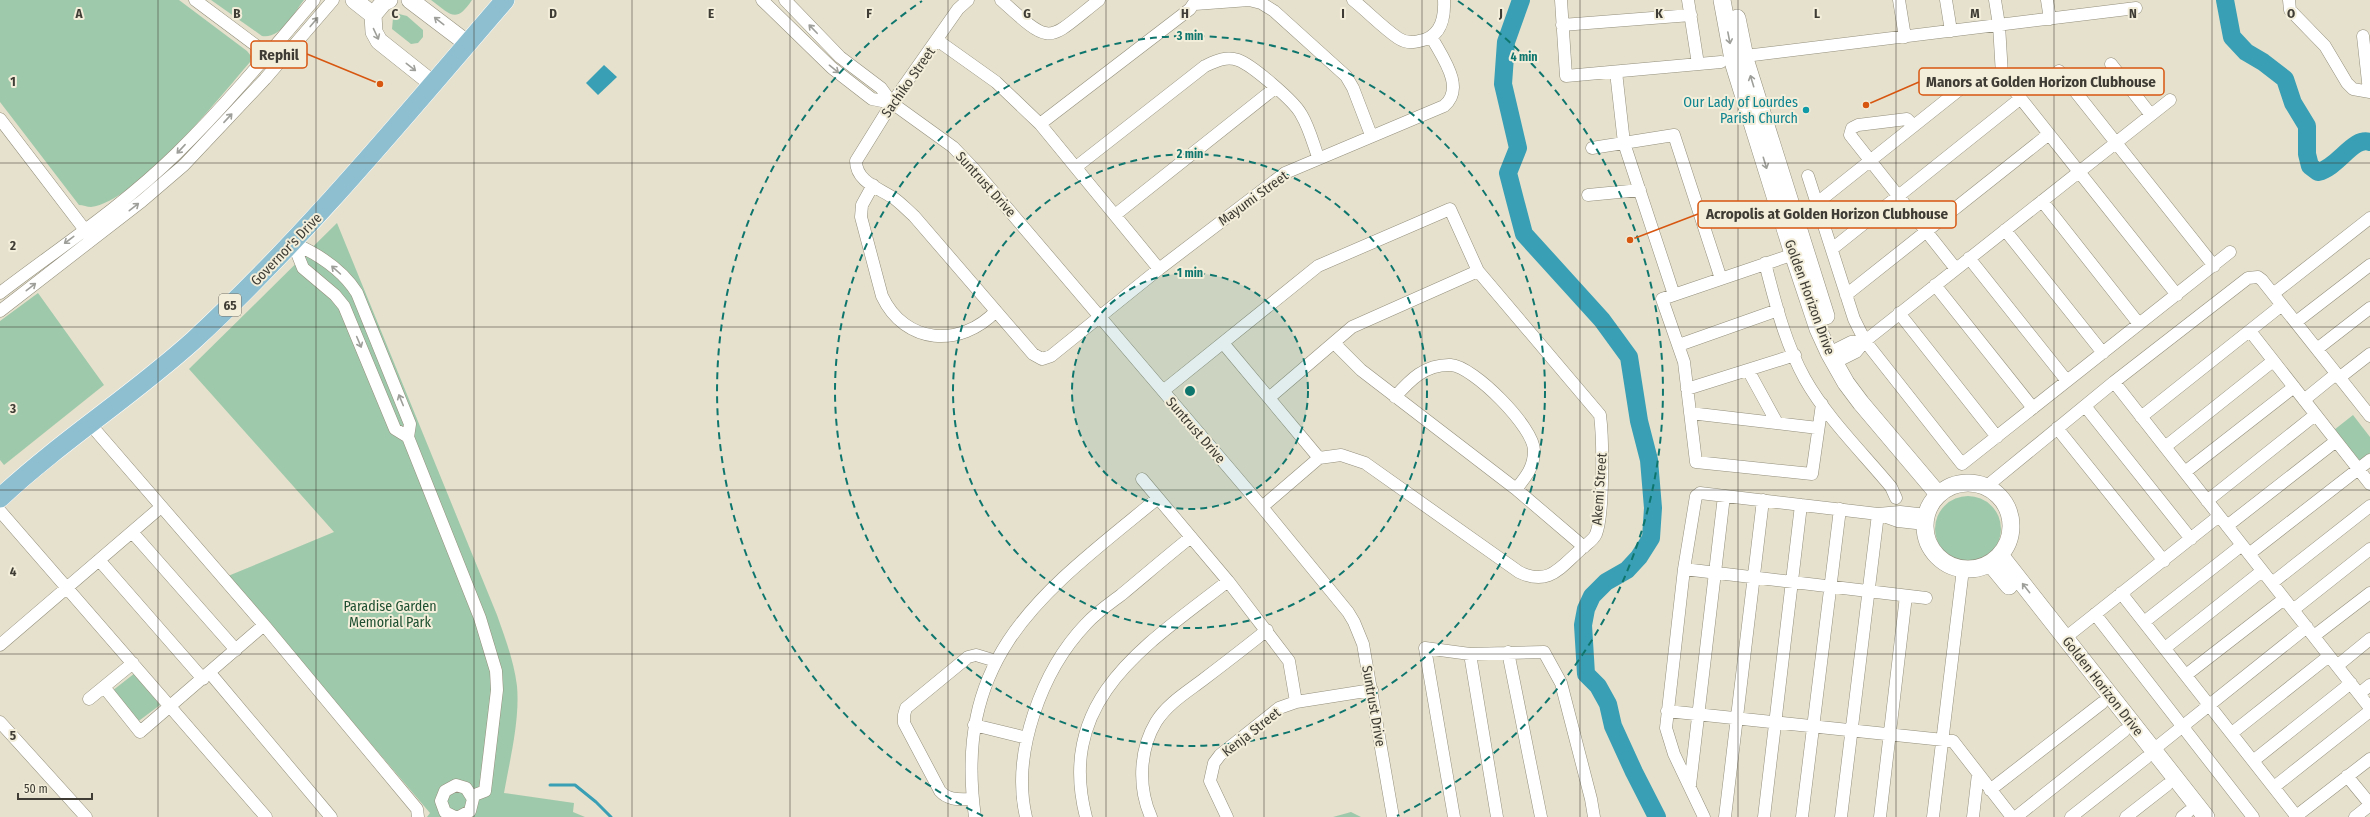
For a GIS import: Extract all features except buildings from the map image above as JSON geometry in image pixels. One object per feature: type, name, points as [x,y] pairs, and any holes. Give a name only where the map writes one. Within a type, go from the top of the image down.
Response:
[{"type":"main road","name":"Governor's Drive","points":[[0,498],[192,341],[293,243],[357,173],[505,0]]},
{"type":"street","points":[[195,0],[280,63]]},
{"type":"street","points":[[0,293],[132,193],[176,153],[268,54],[314,0]]},
{"type":"street","points":[[0,311],[92,240],[184,165],[280,63],[333,0]]},
{"type":"street","points":[[354,0],[382,4],[374,32],[380,41],[433,84]]},
{"type":"street","points":[[410,0],[468,44]]},
{"type":"street","name":"Suntrust Drive","points":[[762,0],[832,68],[872,99],[892,103]]},
{"type":"street","name":"Suntrust Drive","points":[[785,0],[840,57],[881,88],[892,103],[930,129],[964,158],[1262,507],[1354,622],[1363,644],[1393,817]]},
{"type":"street","name":"Sachiko Street","points":[[872,185],[860,176],[856,169],[856,161],[892,103],[958,9],[968,0]]},
{"type":"street","points":[[1001,0],[1034,30],[1044,34],[1060,31],[1099,0]]},
{"type":"street","points":[[1040,124],[1195,2],[1250,0],[1261,3],[1274,11],[1346,76],[1353,88],[1371,135]]},
{"type":"street","points":[[1353,0],[1399,38],[1414,42],[1432,38],[1440,27],[1445,10],[1444,0]]},
{"type":"street","points":[[1561,0],[1566,76],[1721,62]]},
{"type":"street","points":[[1688,0],[1698,64]]},
{"type":"street","name":"Golden Horizon Drive","points":[[1722,0],[1734,65],[1799,252],[1829,324],[1836,356],[1861,403],[1943,491]]},
{"type":"street","name":"Golden Horizon Drive","points":[[1733,0],[1745,56],[1799,252]]},
{"type":"street","points":[[1898,0],[1905,37]]},
{"type":"street","points":[[1946,0],[1951,31]]},
{"type":"street","points":[[1995,0],[1999,25],[2002,75],[2177,295]]},
{"type":"street","points":[[2047,0],[2050,19]]},
{"type":"street","points":[[2289,0],[2290,10],[2325,46],[2347,83],[2353,89],[2370,92],[2363,36]]},
{"type":"street","points":[[1745,56],[2136,8]]},
{"type":"street","points":[[1562,25],[1691,15]]},
{"type":"street","name":"Mayumi Street","points":[[996,310],[1033,354],[1042,358],[1051,356],[1159,269],[1285,173],[1318,157],[1444,106],[1450,101],[1453,89],[1451,77],[1432,38]]},
{"type":"street","points":[[936,40],[996,82],[1040,124],[1159,269]]},
{"type":"street","points":[[1076,167],[1206,66],[1223,59],[1237,60],[1250,66],[1300,112],[1318,157]]},
{"type":"street","points":[[2111,64],[2151,115]]},
{"type":"street","points":[[2059,71],[2214,266]]},
{"type":"street","points":[[1616,72],[1624,143],[1674,294]]},
{"type":"street","points":[[1817,203],[1974,78],[2002,75]]},
{"type":"street","points":[[1115,215],[1275,88]]},
{"type":"street","points":[[1832,249],[2021,98]]},
{"type":"street","points":[[1836,356],[1856,352],[1865,340],[2170,100]]},
{"type":"street","points":[[0,119],[92,240]]},
{"type":"street","points":[[1914,126],[1907,120],[1858,125],[1852,128],[1850,135],[1956,269]]},
{"type":"street","points":[[1846,295],[2049,134]]},
{"type":"street","points":[[1592,148],[1674,135],[1721,279]]},
{"type":"street","points":[[1808,176],[1854,320],[1865,340],[1962,464],[2230,252]]},
{"type":"street","points":[[872,185],[893,198],[914,216],[996,310],[975,329],[959,334],[932,336],[912,330],[899,322],[887,307],[882,296],[861,217],[862,205],[872,185]]},
{"type":"street","points":[[1588,195],[1640,190]]},
{"type":"street","points":[[2042,201],[2139,324]]},
{"type":"street","name":"Akemi Street","points":[[1223,343],[1318,266],[1450,209],[1478,271],[1600,415],[1602,432],[1599,519],[1596,535],[1558,570],[1548,577],[1532,578],[1519,572],[1365,463],[1341,455],[1319,458]]},
{"type":"street","points":[[2273,294],[2370,218]]},
{"type":"street","points":[[2005,230],[2103,353]]},
{"type":"street","points":[[293,243],[303,268],[342,303],[395,429],[408,438]]},
{"type":"street","points":[[293,243],[317,253],[355,290],[410,424],[408,438],[480,618],[496,671],[497,690],[485,791],[472,796]]},
{"type":"street","points":[[1799,252],[1662,299],[1679,345],[1687,389],[1696,462],[1812,474],[1822,404]]},
{"type":"street","points":[[1970,258],[2067,381]]},
{"type":"street","points":[[1766,263],[1778,310],[1794,355],[1805,379],[1822,404],[1891,487],[1896,498]]},
{"type":"street","points":[[2296,322],[2370,265]]},
{"type":"street","points":[[1269,398],[1352,327],[1478,271]]},
{"type":"street","points":[[1987,486],[2114,382],[2242,281],[2248,278],[2258,277],[2296,322],[2370,416]]},
{"type":"street","points":[[1935,285],[2033,408]]},
{"type":"street","points":[[2141,417],[2282,305]]},
{"type":"street","points":[[2317,349],[2370,308]]},
{"type":"street","points":[[1679,345],[1778,310]]},
{"type":"street","points":[[1899,313],[1997,437]]},
{"type":"street","points":[[2250,331],[2370,484]]},
{"type":"street","points":[[1163,391],[1223,343],[1319,458],[1262,507]]},
{"type":"street","points":[[1334,343],[1361,370],[1516,489],[1584,546]]},
{"type":"street","points":[[2304,400],[2370,354]]},
{"type":"street","points":[[1687,389],[1794,355]]},
{"type":"street","points":[[2165,447],[2273,361]]},
{"type":"street","points":[[1395,397],[1413,376],[1432,368],[1452,365],[1472,374],[1522,422],[1530,436],[1535,450],[1531,471],[1516,489]]},
{"type":"street","points":[[1748,370],[1777,423]]},
{"type":"street","points":[[2114,382],[2370,708]]},
{"type":"street","points":[[2185,472],[2294,387]]},
{"type":"street","points":[[2085,406],[2191,539]]},
{"type":"street","points":[[1690,413],[1818,428]]},
{"type":"street","points":[[2207,500],[2315,415]]},
{"type":"street","points":[[90,424],[264,625],[417,810],[418,817]]},
{"type":"street","points":[[2058,428],[2164,561]]},
{"type":"street","points":[[2227,526],[2336,441]]},
{"type":"street","points":[[2144,622],[2370,460]]},
{"type":"street","points":[[1142,479],[1228,581],[1267,630],[1289,661],[1296,702]]},
{"type":"street","points":[[1963,483],[1987,486],[2005,502],[2011,517],[2011,534],[1995,559],[1977,568],[1963,568],[1950,565],[1938,556],[1927,538],[1926,519],[1943,491],[1963,483]]},
{"type":"street","points":[[1704,817],[1668,739],[1666,728],[1684,569],[1696,496],[1700,493],[1878,514],[1900,512],[1926,519]]},
{"type":"street","points":[[1690,785],[1724,496]]},
{"type":"street","points":[[975,817],[972,799],[974,725],[996,661],[1008,640],[1032,609],[1058,580],[1158,498]]},
{"type":"street","points":[[1725,817],[1763,500]]},
{"type":"street","points":[[1764,817],[1801,505]]},
{"type":"street","points":[[0,645],[161,506]]},
{"type":"street","points":[[2272,583],[2370,506]]},
{"type":"street","points":[[1802,817],[1840,509]]},
{"type":"street","points":[[0,511],[266,817]]},
{"type":"street","points":[[1841,817],[1878,514]]},
{"type":"street","points":[[2065,638],[2219,516]]},
{"type":"street","points":[[132,532],[236,650]]},
{"type":"street","points":[[1026,817],[1023,767],[1027,738],[1044,687],[1061,654],[1086,624],[1191,537]]},
{"type":"street","points":[[2293,610],[2370,549]]},
{"type":"street","name":"Golden Horizon Drive","points":[[1995,559],[2065,638],[2206,817]]},
{"type":"street","name":"Golden Horizon Drive","points":[[1995,559],[2102,703],[2167,785],[2188,815]]},
{"type":"street","points":[[99,560],[206,676],[331,817]]},
{"type":"street","points":[[1933,817],[1963,568]]},
{"type":"street","points":[[1684,569],[1926,598]]},
{"type":"street","points":[[2165,648],[2262,571]]},
{"type":"street","points":[[1086,817],[1081,782],[1081,755],[1094,707],[1120,671],[1148,645],[1228,581]]},
{"type":"street","points":[[2158,746],[2210,704],[2310,632],[2370,593]]},
{"type":"street","points":[[2121,594],[2210,704],[2296,817],[2370,759]]},
{"type":"street","points":[[1880,817],[1906,596]]},
{"type":"street","points":[[2186,675],[2284,599]]},
{"type":"street","points":[[2095,614],[2253,817]]},
{"type":"street","points":[[104,686],[140,732],[171,707],[264,625]]},
{"type":"street","points":[[1151,817],[1146,807],[1142,769],[1149,738],[1156,722],[1183,695],[1267,630]]},
{"type":"street","points":[[2232,733],[2333,661],[2370,639]]},
{"type":"street","points":[[1454,817],[1424,648],[1470,654],[1544,652],[1561,683],[1592,799],[1594,817]]},
{"type":"street","points":[[1508,652],[1541,817]]},
{"type":"street","points":[[1470,654],[1497,817]]},
{"type":"street","points":[[972,799],[952,799],[945,797],[940,791],[904,723],[904,715],[906,708],[961,660],[976,655],[996,661]]},
{"type":"street","points":[[89,700],[133,663]]},
{"type":"street","points":[[2253,761],[2350,683]]},
{"type":"street","points":[[2359,694],[2370,685]]},
{"type":"street","name":"Kenja Street","points":[[1227,817],[1210,781],[1214,763],[1220,755],[1268,714],[1279,708],[1296,702],[1372,690]]},
{"type":"street","points":[[1990,790],[2102,703]]},
{"type":"street","points":[[1667,711],[1953,741],[2012,817]]},
{"type":"street","points":[[2274,788],[2370,712]]},
{"type":"street","points":[[0,722],[86,817]]},
{"type":"street","points":[[974,725],[1027,738]]},
{"type":"street","points":[[2016,817],[2124,731]]},
{"type":"street","points":[[2071,817],[2146,758]]},
{"type":"street","points":[[1973,817],[1978,774]]},
{"type":"street","points":[[2348,776],[2370,805],[2356,817]]},
{"type":"street","points":[[2126,817],[2167,785]]},
{"type":"street","points":[[456,817],[448,815],[442,807],[441,802],[445,791],[451,787],[461,786],[466,788],[472,796],[473,803],[470,811],[459,817]]},
{"type":"green space","points":[[0,0],[179,0],[247,51],[251,56],[250,62],[176,146],[131,187],[110,201],[91,207],[79,205],[0,102]]},
{"type":"green space","points":[[211,0],[304,0],[281,30],[269,36],[262,36]]},
{"type":"green space","points":[[431,0],[472,0],[462,12],[457,15],[453,15]]},
{"type":"green space","points":[[399,14],[407,16],[423,30],[423,37],[418,43],[411,44],[392,29],[393,18]]},
{"type":"green space","name":"Paradise Garden Memorial Park","points":[[337,223],[497,615],[509,650],[516,677],[518,699],[514,740],[504,793],[574,803],[573,812],[585,817],[427,817],[430,813],[228,576],[334,532],[189,369]]},
{"type":"green space","points":[[38,293],[104,385],[4,465],[0,460],[0,321]]},
{"type":"green space","points":[[2353,415],[2370,437],[2370,453],[2360,461],[2334,430]]},
{"type":"green space","points":[[1968,496],[1981,499],[1991,506],[1998,516],[2001,529],[1998,542],[1991,552],[1981,559],[1968,562],[1955,559],[1945,552],[1938,542],[1935,529],[1938,516],[1945,506],[1955,499]]},
{"type":"green space","points":[[135,673],[160,705],[136,723],[112,691]]},
{"type":"green space","points":[[1351,812],[1361,817],[1333,817]]},
{"type":"water","points":[[604,65],[617,77],[598,95],[586,83]]},
{"type":"waterway","points":[[1521,0],[1506,42],[1503,84],[1518,148],[1508,173],[1524,234],[1602,320],[1629,357],[1639,421],[1649,460],[1653,508],[1651,538],[1639,557],[1627,570],[1606,582],[1592,596],[1586,609],[1583,625],[1586,674],[1598,686],[1608,704],[1613,726],[1657,817]]},
{"type":"waterway","points":[[2225,0],[2232,37],[2246,52],[2263,62],[2285,79],[2293,103],[2307,126],[2307,154],[2310,166],[2318,172],[2326,169],[2358,143],[2364,141],[2370,142]]},
{"type":"waterway","points":[[550,785],[575,785],[596,802],[611,817]]},
{"type":"place","name":"Rephil","points":[[380,84]]},
{"type":"place","name":"Manors at Golden Horizon Clubhouse","points":[[1866,105]]},
{"type":"place","name":"Our Lady of Lourdes Parish Church","points":[[1806,110]]},
{"type":"place","name":"Acropolis at Golden Horizon Clubhouse","points":[[1630,240]]}]
